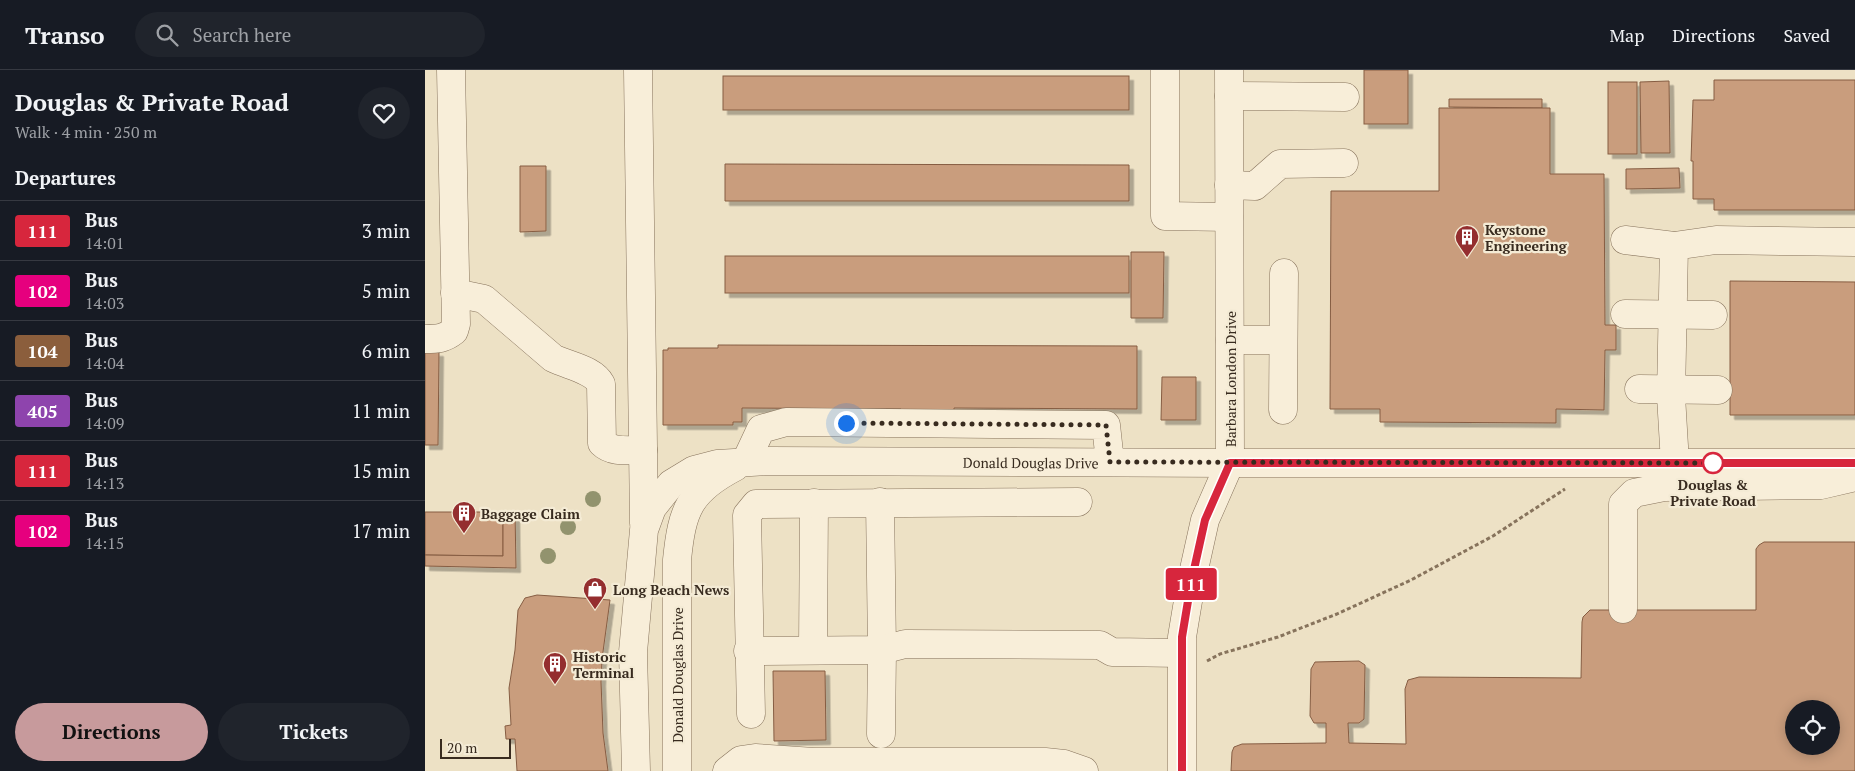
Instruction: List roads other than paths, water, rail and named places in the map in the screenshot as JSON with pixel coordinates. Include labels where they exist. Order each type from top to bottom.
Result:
[{"type":"street","points":[[425,339],[447,337],[454,332],[456,324],[451,70]]},
{"type":"street","points":[[639,70],[644,530]]},
{"type":"street","points":[[1165,70],[1165,216],[1229,217]]},
{"type":"street","points":[[1229,83],[1345,97]]},
{"type":"street","name":"Barbara London Drive","points":[[1181,771],[1191,583],[1205,520],[1230,463],[1229,83]]},
{"type":"street","points":[[1229,185],[1255,186],[1280,164],[1344,163]]},
{"type":"street","points":[[1625,240],[1674,246],[1716,240],[1855,242]]},
{"type":"street","points":[[1674,246],[1672,389],[1675,463]]},
{"type":"street","points":[[1283,410],[1284,273]]},
{"type":"street","points":[[455,292],[484,299],[553,358],[565,364],[592,372],[601,384],[602,442],[607,448],[643,450]]},
{"type":"street","points":[[1625,314],[1713,315]]},
{"type":"street","points":[[1230,340],[1283,340]]},
{"type":"street","points":[[1639,389],[1718,390]]},
{"type":"street","points":[[746,461],[761,430],[787,422],[1106,425],[1110,462]]},
{"type":"street","name":"Donald Douglas Drive","points":[[635,771],[633,652],[644,530],[652,508],[671,484],[694,470],[717,464],[746,461],[1230,463],[1855,462]]},
{"type":"street","name":"Donald Douglas Drive","points":[[677,771],[677,560],[680,529],[687,508],[697,493],[717,476],[746,461]]},
{"type":"street","points":[[1623,609],[1623,504],[1634,493],[1664,487],[1821,485],[1855,477]]},
{"type":"street","points":[[879,502],[881,734]]},
{"type":"street","points":[[751,714],[748,651],[747,515],[756,504],[1078,502]]},
{"type":"street","points":[[813,650],[814,503]]},
{"type":"street","points":[[748,651],[881,650],[905,644],[1100,645],[1111,636],[1188,652]]},
{"type":"street","points":[[727,771],[741,760],[755,758],[814,762],[1045,762],[1064,764],[1084,771]]},
{"type":"place","name":"Keystone Engineering","points":[[1467,258]]},
{"type":"place","name":"Douglas & Private Road","points":[[1713,463]]},
{"type":"place","name":"Baggage Claim","points":[[464,534]]},
{"type":"place","name":"Long Beach News","points":[[595,610]]},
{"type":"place","name":"Historic Terminal","points":[[555,685]]}]
